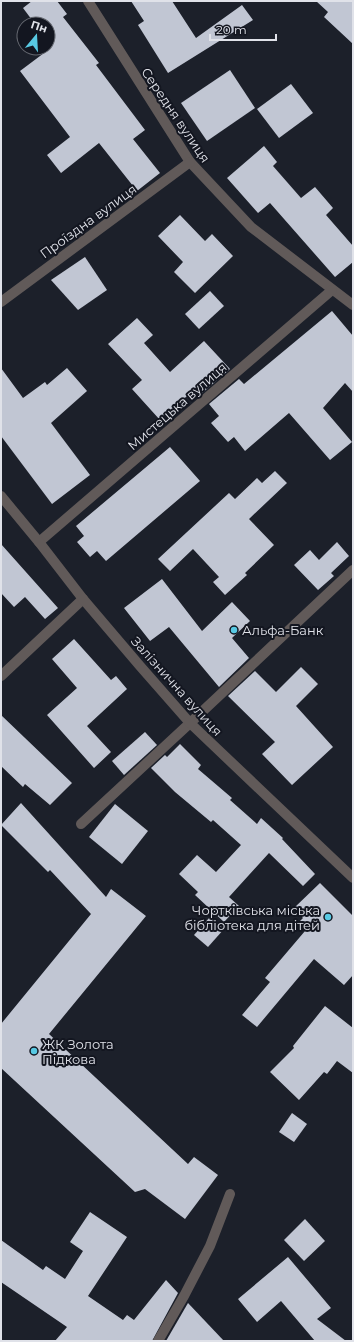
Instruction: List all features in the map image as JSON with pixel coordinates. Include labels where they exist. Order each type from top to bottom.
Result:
[{"type":"street","name":"Середня вулиця","points":[[88,1],[190,162],[251,227],[332,290],[353,304]]},
{"type":"street","name":"Проїздна вулиця","points":[[1,302],[190,162]]},
{"type":"street","name":"Мистецька вулиця","points":[[39,542],[332,290]]},
{"type":"street","name":"Залізнична вулиця","points":[[1,496],[83,599],[190,723],[353,878]]},
{"type":"street","points":[[81,824],[353,570]]},
{"type":"street","points":[[1,676],[83,599]]},
{"type":"street","points":[[158,1341],[184,1296],[210,1246],[230,1194]]},
{"type":"building","points":[[32,1],[57,1],[67,14],[63,17],[99,63],[96,65],[145,130],[133,139],[160,173],[137,191],[99,143],[61,173],[47,155],[70,137],[20,71],[40,56],[56,56],[56,16],[29,16],[23,8]]},
{"type":"building","points":[[131,1],[172,1],[196,38],[242,5],[253,20],[168,73],[138,25],[144,21]]},
{"type":"building","points":[[316,1],[353,1],[353,44],[324,17],[328,12]]},
{"type":"building","points":[[230,70],[255,108],[207,141],[181,103]]},
{"type":"building","points":[[291,84],[313,113],[279,138],[257,109]]},
{"type":"building","points":[[264,146],[277,162],[273,166],[301,198],[315,187],[333,208],[326,215],[353,246],[353,262],[335,277],[270,203],[258,213],[227,178]]},
{"type":"building","points":[[180,215],[205,241],[212,234],[233,256],[195,293],[174,272],[183,262],[158,236]]},
{"type":"building","points":[[85,257],[107,290],[78,310],[51,280]]},
{"type":"building","points":[[210,291],[224,306],[199,329],[185,314]]},
{"type":"building","points":[[332,311],[353,336],[353,392],[345,383],[323,408],[352,442],[330,460],[289,413],[245,451],[234,437],[228,442],[211,423],[219,416],[209,404],[239,379],[244,384]]},
{"type":"building","points":[[137,318],[153,335],[144,343],[170,372],[204,341],[230,369],[201,394],[196,388],[160,420],[132,389],[142,380],[108,344]]},
{"type":"building","points":[[1,368],[23,398],[45,382],[47,385],[67,368],[87,391],[51,423],[90,475],[52,504],[1,436]]},
{"type":"building","points":[[170,447],[200,481],[106,561],[97,551],[90,557],[77,542],[84,536],[76,526]]},
{"type":"building","points":[[275,471],[287,483],[249,519],[274,545],[245,573],[247,575],[225,595],[213,582],[219,577],[193,549],[170,571],[158,559],[229,493],[235,499],[257,478],[262,483]]},
{"type":"building","points":[[337,542],[349,556],[331,573],[334,576],[318,590],[294,565],[310,550],[319,560]]},
{"type":"building","points":[[1,544],[58,608],[45,619],[25,597],[14,607],[1,593]]},
{"type":"building","points":[[162,579],[202,631],[232,602],[250,621],[232,638],[249,658],[219,687],[169,627],[150,641],[124,608]]},
{"type":"building","points":[[74,639],[111,680],[116,676],[127,689],[87,726],[111,752],[94,768],[47,715],[77,688],[52,659]]},
{"type":"building","points":[[301,667],[318,684],[296,706],[333,747],[292,785],[262,754],[275,742],[228,696],[255,671],[276,692]]},
{"type":"building","points":[[1,715],[72,783],[50,805],[25,784],[23,787],[1,766]]},
{"type":"building","points":[[145,732],[157,745],[124,775],[112,761]]},
{"type":"building","points":[[180,744],[201,765],[198,769],[232,798],[230,800],[257,824],[261,818],[283,838],[282,839],[315,874],[303,886],[269,853],[229,897],[239,906],[224,922],[195,895],[198,892],[179,874],[197,855],[216,872],[241,845],[213,820],[211,822],[175,792],[151,768],[165,755],[167,757]]},
{"type":"building","name":"ЖК Золота Підкова","points":[[21,803],[106,897],[111,889],[146,916],[49,1034],[188,1164],[194,1157],[218,1175],[185,1219],[145,1189],[135,1192],[1,1068],[1,1024],[91,914],[50,870],[48,872],[1,825]]},
{"type":"building","points":[[115,804],[148,831],[122,864],[89,837]]},
{"type":"building","points":[[320,883],[353,916],[353,975],[344,985],[314,959],[257,1027],[242,1015],[270,982],[265,978],[305,931],[298,923],[303,918],[294,908]]},
{"type":"building","points":[[210,917],[224,929],[208,947],[194,935]]},
{"type":"building","points":[[325,1006],[353,1028],[353,1073],[337,1061],[327,1074],[324,1072],[299,1100],[270,1072],[294,1048],[293,1046]]},
{"type":"building","points":[[292,1113],[307,1124],[294,1142],[279,1132]]},
{"type":"building","points":[[90,1212],[127,1237],[88,1296],[123,1320],[127,1315],[134,1320],[166,1280],[178,1293],[152,1341],[55,1341],[67,1327],[1,1282],[1,1240],[43,1270],[46,1266],[65,1279],[83,1251],[70,1242]]},
{"type":"building","points":[[305,1219],[325,1241],[304,1261],[284,1240]]},
{"type":"building","points":[[288,1257],[331,1308],[317,1319],[346,1341],[315,1341],[281,1301],[257,1322],[238,1299]]},
{"type":"building","points":[[188,1303],[224,1341],[166,1341]]},
{"type":"place","name":"Альфа-Банк","points":[[234,630]]},
{"type":"place","name":"Чортківська міська бібліотека для дітей","points":[[328,917]]},
{"type":"place","name":"ЖК Золота Підкова","points":[[34,1051]]}]
